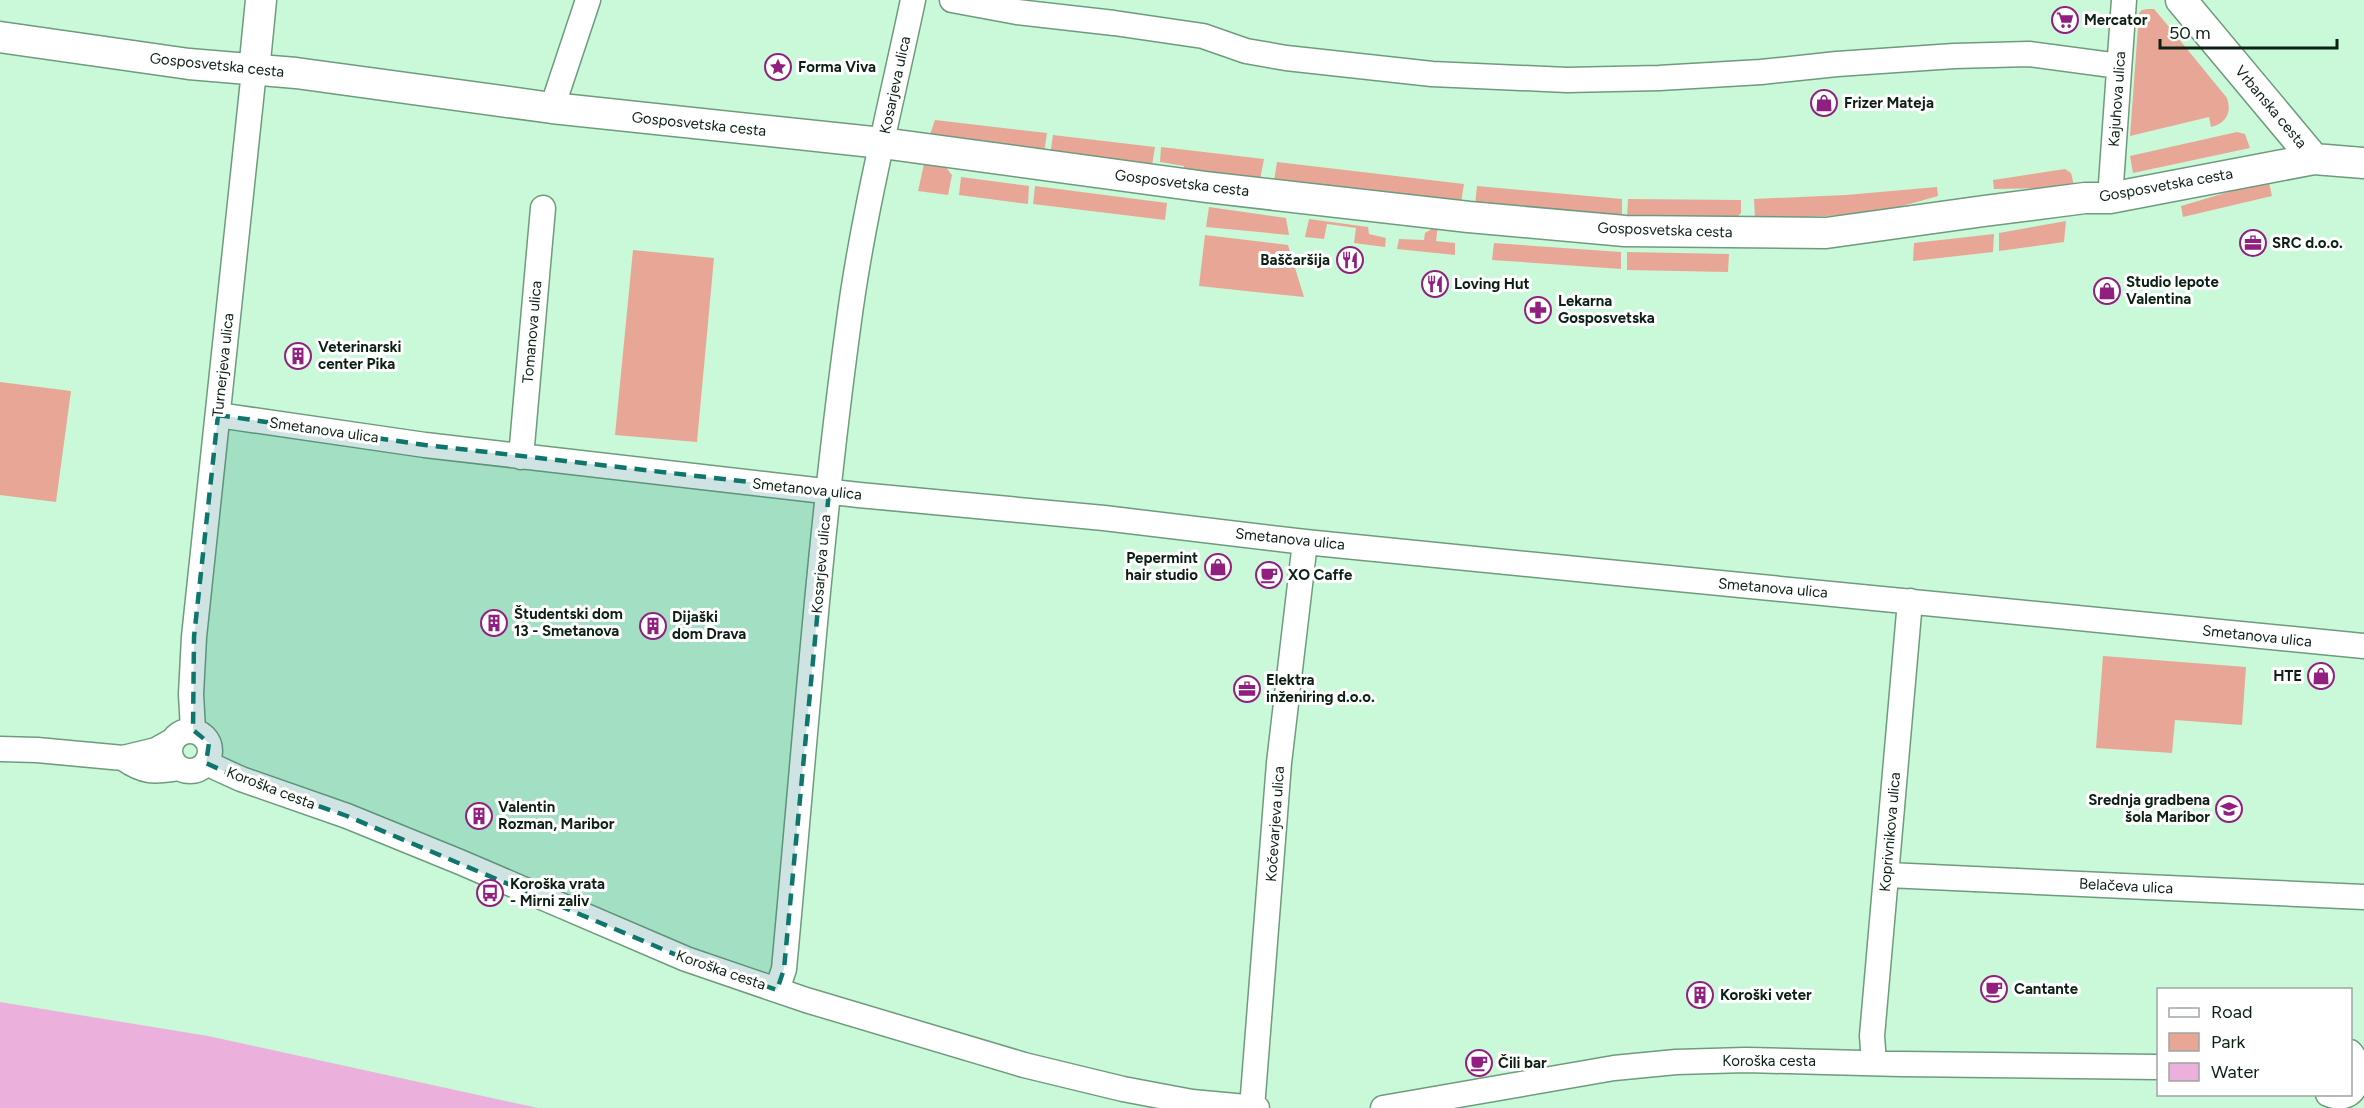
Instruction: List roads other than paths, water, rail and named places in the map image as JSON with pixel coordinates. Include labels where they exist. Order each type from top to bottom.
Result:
[{"type":"street","name":"Turnerjeva ulica","points":[[193,730],[191,694],[194,637],[261,0]]},
{"type":"street","points":[[552,108],[588,0]]},
{"type":"street","name":"Kosarjeva ulica","points":[[777,990],[784,969],[829,491],[848,327],[860,253],[913,0]]},
{"type":"street","points":[[952,0],[1017,12],[1203,36],[1246,51],[1286,58],[1432,74],[1567,80],[1659,78],[1942,57],[2029,54],[2119,66]]},
{"type":"street","name":"Kajuhova ulica","points":[[2110,198],[2124,0]]},
{"type":"street","name":"Vrbanska cesta","points":[[2181,0],[2314,159]]},
{"type":"street","name":"Gosposvetska cesta","points":[[0,37],[189,64],[296,73],[552,108],[882,143],[1206,187],[1469,217],[1625,231],[1826,233],[2085,198],[2110,198],[2314,159],[2364,163]]},
{"type":"street","name":"Tomanova ulica","points":[[521,457],[543,208]]},
{"type":"street","name":"Smetanova ulica","points":[[218,415],[521,457],[829,491],[1104,518],[1305,542],[2364,646]]},
{"type":"street","name":"Kočevarjeva ulica","points":[[1252,1108],[1279,763],[1305,542]]},
{"type":"street","name":"Koprivnikova ulica","points":[[1874,1063],[1872,1036],[1910,601]]},
{"type":"street","points":[[0,749],[123,758],[156,750],[172,741],[181,732],[193,730],[204,736],[211,751],[206,763],[196,770],[187,771],[179,768],[146,771],[123,758]]},
{"type":"street","points":[[172,741],[171,758],[179,768]]},
{"type":"street","name":"Koroška cesta","points":[[206,763],[241,779],[347,816],[686,959],[777,990],[1024,1065],[1150,1095],[1257,1108]]},
{"type":"street","name":"Belačeva ulica","points":[[1887,875],[2364,897]]},
{"type":"street","points":[[2352,1089],[2363,1075],[2358,1057]]},
{"type":"street","name":"Koroška cesta","points":[[1383,1108],[1614,1068],[1665,1063],[1746,1060],[2157,1067]]},
{"type":"water","points":[[0,1002],[208,1036],[538,1108],[0,1108]]},
{"type":"place","name":"Mercator","points":[[2065,20]]},
{"type":"place","name":"Forma Viva","points":[[778,67]]},
{"type":"place","name":"Frizer Mateja","points":[[1824,103]]},
{"type":"place","name":"SRC d.o.o.","points":[[2253,243]]},
{"type":"place","name":"Baščaršija","points":[[1350,260]]},
{"type":"place","name":"Loving Hut","points":[[1435,284]]},
{"type":"place","name":"Studio lepote Valentina","points":[[2107,291]]},
{"type":"place","name":"Lekarna Gosposvetska","points":[[1538,310]]},
{"type":"place","name":"Veterinarski center Pika","points":[[298,356]]},
{"type":"place","name":"Pepermint hair studio","points":[[1218,567]]},
{"type":"place","name":"XO Caffe","points":[[1269,575]]},
{"type":"place","name":"Študentski dom 13 - Smetanova","points":[[494,623]]},
{"type":"place","name":"Dijaški dom Drava","points":[[653,626]]},
{"type":"place","name":"HTE","points":[[2321,676]]},
{"type":"place","name":"Elektra inženiring d.o.o.","points":[[1247,689]]},
{"type":"place","name":"Srednja gradbena šola Maribor","points":[[2229,809]]},
{"type":"place","name":"Valentin Rozman, Maribor","points":[[479,816]]},
{"type":"place","name":"Koroška vrata - Mirni zaliv","points":[[490,893]]},
{"type":"place","name":"Cantante","points":[[1994,989]]},
{"type":"place","name":"Koroški veter","points":[[1700,995]]},
{"type":"place","name":"Čili bar","points":[[1479,1063]]}]
